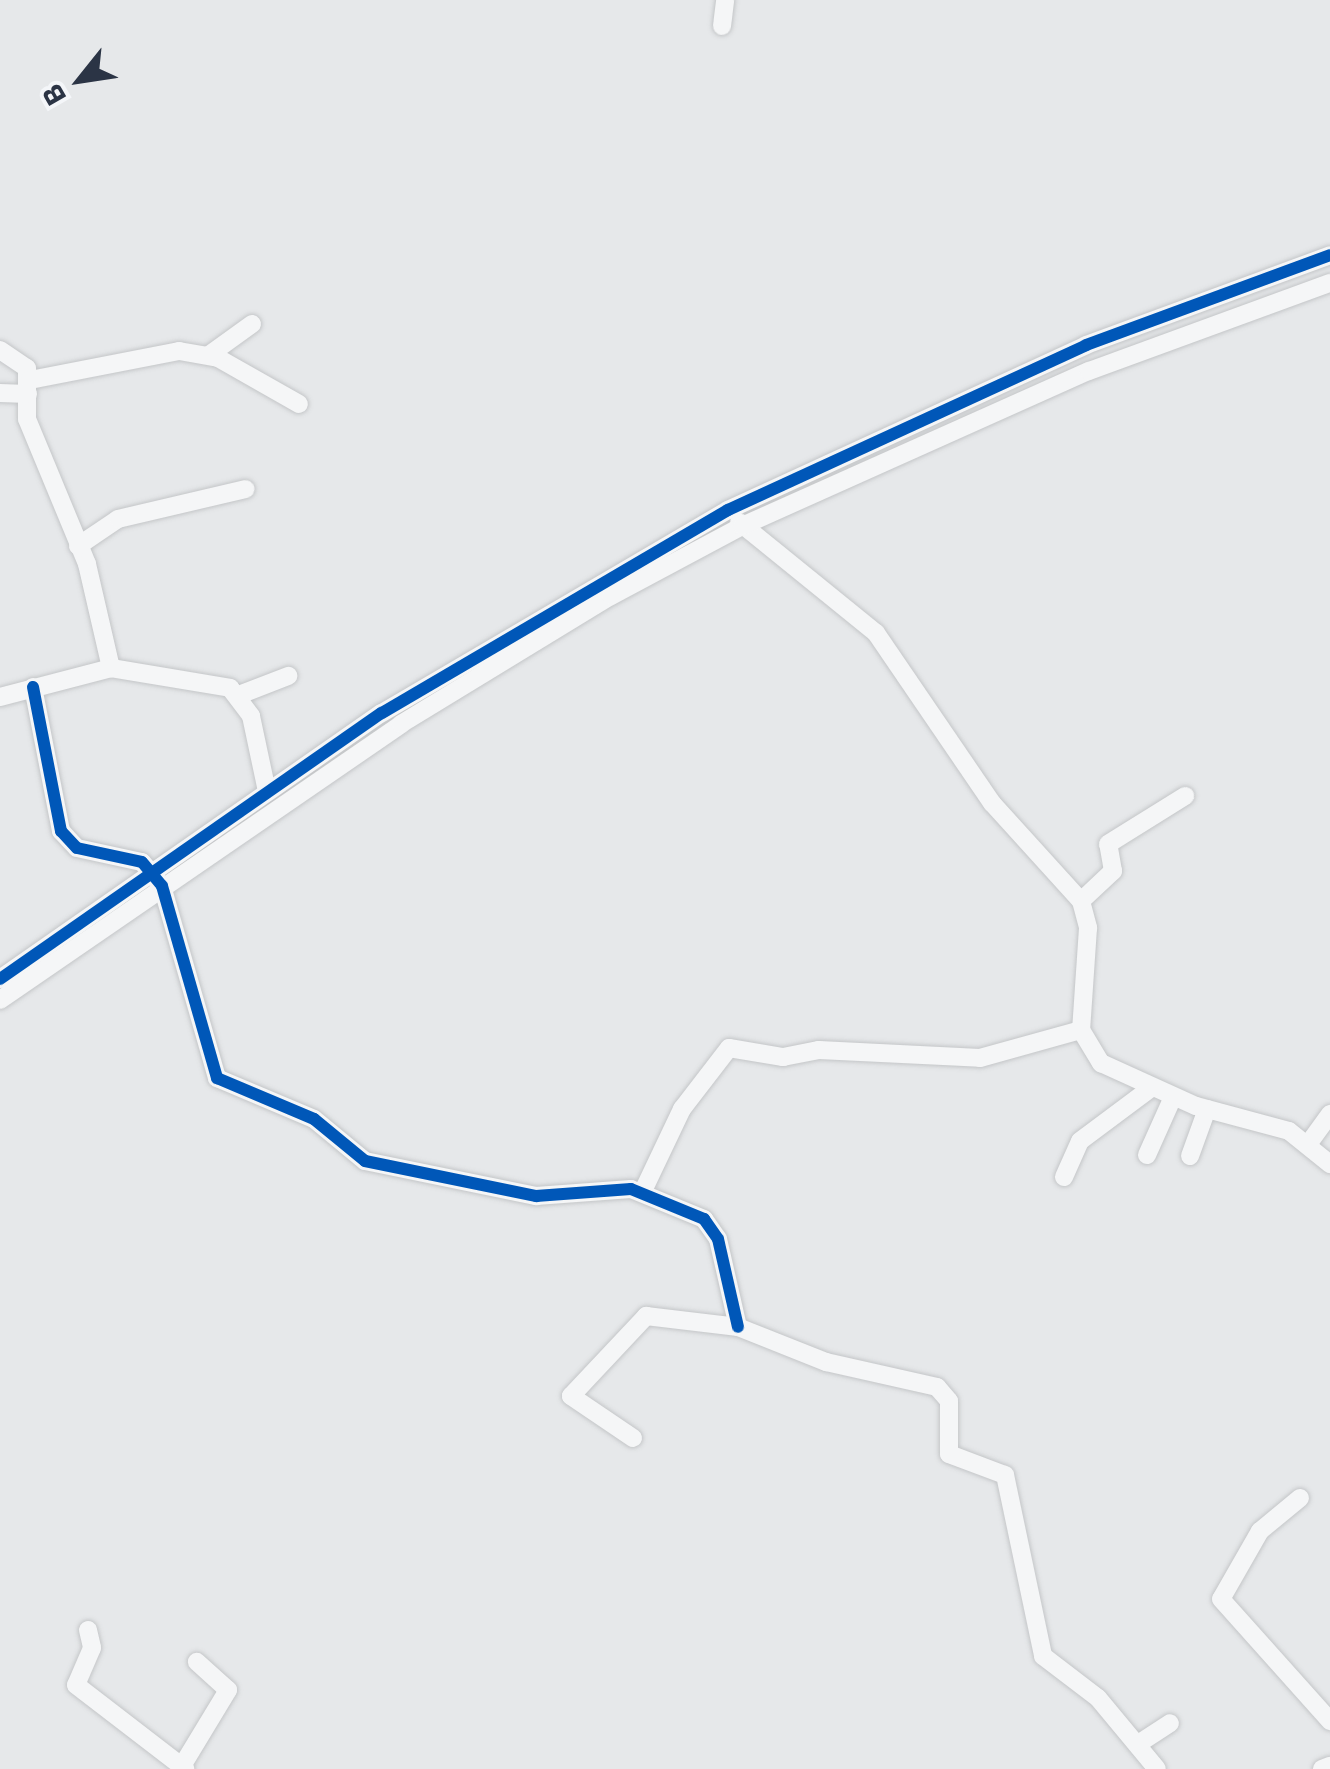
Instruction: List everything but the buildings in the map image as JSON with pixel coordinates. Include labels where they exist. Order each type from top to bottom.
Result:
[{"type":"street","points":[[722,26],[725,0]]},
{"type":"street","points":[[0,1000],[267,791],[728,510],[1086,344],[1330,255]]},
{"type":"street","points":[[0,979],[401,724],[742,526],[1090,371],[1330,283]]},
{"type":"street","points":[[209,354],[252,324]]},
{"type":"street","points":[[0,350],[20,358],[29,387],[30,430],[78,546],[111,668]]},
{"type":"street","points":[[0,393],[168,352],[209,354],[299,404]]},
{"type":"street","points":[[78,546],[118,519],[246,490]]},
{"type":"street","points":[[728,510],[742,526],[876,633],[992,803],[1081,901],[1088,928],[1081,1030],[1102,1063],[1207,1110],[1309,1143],[1330,1164]]},
{"type":"street","points":[[0,697],[111,668],[239,695],[288,676]]},
{"type":"street","points":[[33,687],[60,831],[77,848],[156,878]]},
{"type":"street","points":[[239,695],[267,791]]},
{"type":"street","points":[[1081,901],[1113,870],[1108,844],[1185,796]]},
{"type":"street","points":[[156,878],[217,1078],[314,1119],[358,1158],[434,1181],[536,1196],[644,1191],[713,1229],[738,1327]]},
{"type":"street","points":[[644,1191],[682,1109],[729,1048],[783,1057],[819,1050],[980,1058],[1081,1030]]},
{"type":"street","points":[[1064,1177],[1080,1142],[1151,1088]]},
{"type":"street","points":[[1147,1156],[1173,1096]]},
{"type":"street","points":[[1190,1156],[1207,1110]]},
{"type":"street","points":[[1309,1143],[1330,1114]]},
{"type":"street","points":[[633,1438],[571,1396],[621,1334],[660,1315],[738,1327],[826,1362],[941,1391],[949,1454],[1004,1475],[1043,1656],[1138,1744],[1157,1769]]},
{"type":"street","points":[[1300,1498],[1260,1531],[1221,1599],[1330,1719]]},
{"type":"street","points":[[88,1630],[92,1648],[76,1685],[183,1768],[228,1690],[197,1662]]},
{"type":"street","points":[[1138,1744],[1170,1723]]},
{"type":"street","points":[[1322,1769],[1330,1766]]},
{"type":"cycle path","points":[[0,979],[382,713],[728,510],[1086,345],[1330,255]]},
{"type":"cycle path","points":[[33,687],[61,831],[77,848],[142,862],[162,886],[217,1078],[314,1119],[365,1161],[536,1196],[631,1189],[704,1219],[718,1239],[738,1327]]}]
